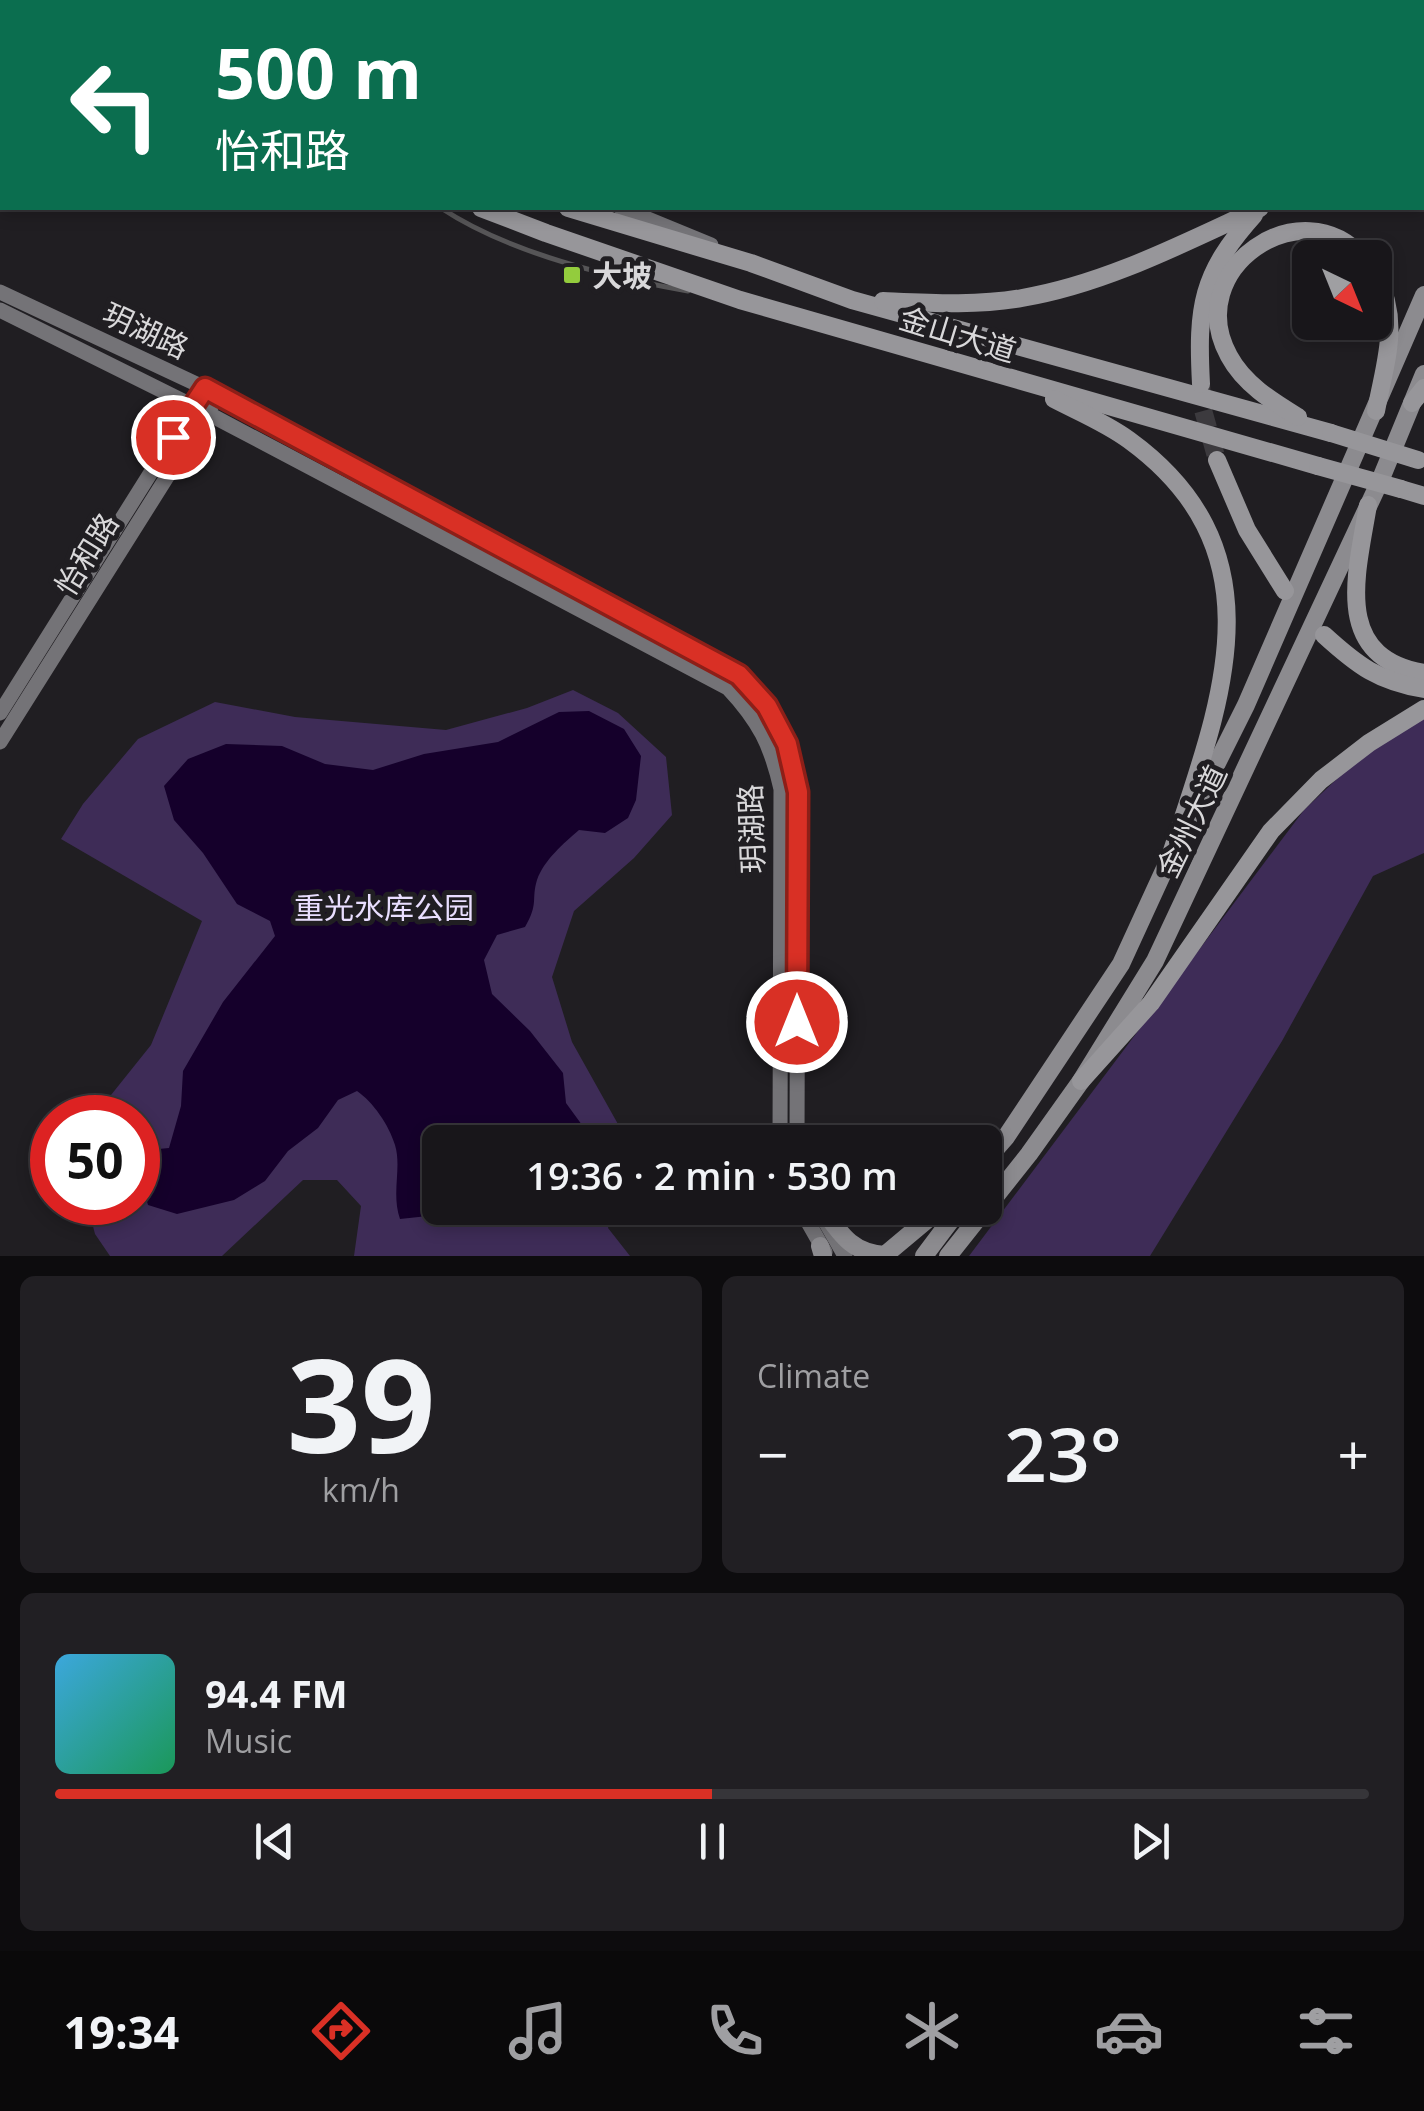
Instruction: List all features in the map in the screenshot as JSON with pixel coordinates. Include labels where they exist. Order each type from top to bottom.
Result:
[{"type":"highway","name":"金山大道","points":[[486,210],[740,300],[1415,495]]},
{"type":"highway","name":"金山大道","points":[[575,210],[751,263],[852,300],[1323,430],[1421,461]]},
{"type":"highway","points":[[852,300],[971,303],[1022,298],[1101,276],[1256,210]]},
{"type":"highway","points":[[1201,384],[1200,308],[1215,265],[1259,210]]},
{"type":"highway","points":[[1323,430],[1265,396],[1241,374],[1227,354],[1218,312],[1233,268],[1250,249],[1271,237],[1294,232],[1338,240]]},
{"type":"highway","points":[[1376,411],[1387,340]]},
{"type":"highway","points":[[1018,380],[1127,438],[1158,464],[1192,502],[1208,531],[1224,581],[1228,610],[1226,663],[1213,725],[1172,854]]},
{"type":"highway","points":[[1216,460],[1248,530],[1285,591]]},
{"type":"highway","points":[[1368,505],[1354,596],[1360,628],[1371,647],[1385,660],[1424,674]]},
{"type":"highway","points":[[1324,636],[1350,659],[1392,684],[1424,689]]},
{"type":"highway","points":[[1081,1082],[1150,1003],[1271,831],[1321,780],[1424,710]]},
{"type":"main road","points":[[627,210],[751,263]]},
{"type":"main road","name":"玥湖路","points":[[0,292],[212,391],[739,675],[767,706],[787,744],[798,792],[797,1125]]},
{"type":"main road","name":"金州大道","points":[[1002,1142],[1121,964],[1246,705],[1424,294]]},
{"type":"main road","name":"玥湖路","points":[[0,310],[200,409],[728,688],[753,715],[772,750],[781,790],[780,1125]]},
{"type":"main road","name":"金州大道","points":[[952,1253],[1081,1082],[1155,960],[1368,505],[1418,396],[1424,374]]},
{"type":"main road","name":"怡和路","points":[[0,713],[212,391]]},
{"type":"main road","name":"怡和路","points":[[0,742],[200,409]]},
{"type":"main road","points":[[1002,1143],[1006,1137]]},
{"type":"main road","points":[[809,1225],[823,1252]]},
{"type":"main road","points":[[829,1225],[845,1256]]},
{"type":"main road","points":[[833,1225],[856,1250],[884,1255],[922,1225]]},
{"type":"main road","points":[[905,1256],[930,1225]]},
{"type":"main road","points":[[924,1256],[947,1225]]},
{"type":"lane","points":[[444,210],[536,252],[616,278],[740,300]]},
{"type":"green space","name":"重光水库公园","points":[[573,690],[618,713],[666,757],[672,815],[634,858],[574,911],[552,977],[572,1042],[618,1125],[422,1125],[422,1225],[609,1225],[630,1256],[354,1256],[361,1206],[337,1180],[303,1180],[222,1256],[110,1256],[93,1225],[160,1225],[160,1095],[111,1095],[151,1045],[202,921],[61,839],[83,804],[138,739],[215,702],[295,717],[446,730],[527,708]]},
{"type":"green space","points":[[1424,718],[1424,853],[1373,876],[1282,1041],[1150,1256],[969,1256],[992,1225],[1002,1225],[1002,1212],[1304,810],[1359,758]]},
{"type":"shaded area","points":[[589,711],[624,729],[641,756],[636,800],[628,818],[605,833],[579,830],[555,852],[537,880],[525,927],[497,935],[484,960],[492,994],[530,1031],[563,1073],[566,1103],[582,1125],[422,1125],[422,1217],[400,1219],[395,1145],[380,1115],[357,1091],[338,1100],[318,1128],[288,1151],[265,1181],[234,1200],[177,1214],[160,1209],[160,1149],[169,1148],[181,1106],[183,1071],[223,1002],[275,936],[270,921],[237,904],[203,853],[174,820],[164,786],[188,759],[226,744],[282,746],[325,764],[373,770],[424,754],[498,742],[559,712]]},
{"type":"tunnel","points":[[1201,384],[1203,410],[1217,460]]},
{"type":"place","name":"大坡","points":[[572,275]]},
{"type":"route","points":[[173,437],[205,388],[739,675],[767,706],[787,744],[798,792],[797,1022]]}]
